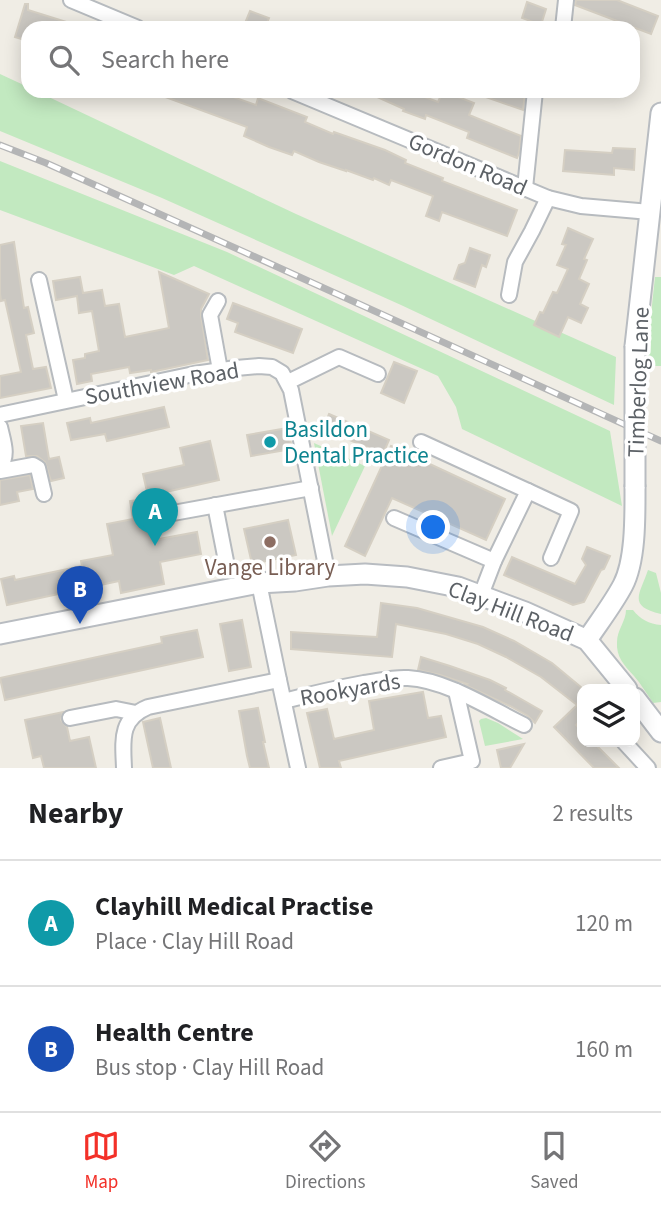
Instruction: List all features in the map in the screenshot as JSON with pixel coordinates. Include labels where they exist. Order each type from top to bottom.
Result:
[{"type":"main road","name":"Timberlog Lane","points":[[587,640],[624,583],[630,562],[634,531],[635,346],[661,113]]},
{"type":"main road","name":"Clay Hill Road","points":[[0,634],[259,583],[365,574],[407,577],[458,587],[481,595],[587,640],[623,684]]},
{"type":"main road","points":[[640,704],[659,725]]},
{"type":"street","points":[[71,0],[87,3],[124,21]]},
{"type":"street","points":[[564,21],[566,0]]},
{"type":"street","name":"Gordon Road","points":[[309,98],[548,198],[581,206],[650,212]]},
{"type":"street","points":[[525,188],[534,98]]},
{"type":"street","points":[[509,295],[515,262],[548,198]]},
{"type":"street","points":[[38,279],[66,400]]},
{"type":"street","points":[[218,301],[210,315],[220,370]]},
{"type":"street","points":[[328,576],[294,399],[288,382],[339,357],[378,374]]},
{"type":"street","name":"Southview Road","points":[[0,415],[220,370],[272,367],[282,373],[288,382]]},
{"type":"street","points":[[0,427],[5,460],[0,469]]},
{"type":"street","points":[[421,442],[571,511],[551,558]]},
{"type":"street","points":[[0,469],[33,465],[38,468],[44,494]]},
{"type":"street","points":[[150,517],[311,488]]},
{"type":"street","points":[[481,595],[494,561],[528,491]]},
{"type":"street","points":[[215,505],[226,561]]},
{"type":"street","points":[[394,518],[494,561]]},
{"type":"street","points":[[259,583],[298,768]]},
{"type":"street","name":"Rookyards","points":[[284,701],[326,690],[409,678],[456,691],[524,725]]},
{"type":"street","points":[[124,768],[126,726],[136,713],[148,707],[279,680]]},
{"type":"street","points":[[441,768],[472,761],[456,691]]},
{"type":"street","points":[[70,718],[116,709],[136,713]]},
{"type":"street","points":[[629,747],[648,768]]},
{"type":"green space","points":[[0,74],[21,84],[21,98],[51,98],[296,214],[616,357],[614,405],[401,305],[162,198],[0,131]]},
{"type":"green space","points":[[0,161],[227,252],[610,431],[622,506],[462,429],[456,407],[438,376],[194,266],[174,275],[0,210]]},
{"type":"green space","points":[[655,277],[661,277],[661,366],[651,366],[647,352]]},
{"type":"green space","points":[[314,443],[365,466],[332,536]]},
{"type":"green space","points":[[648,570],[656,573],[661,593],[661,614],[650,611],[640,603],[640,592]]},
{"type":"green space","points":[[626,610],[633,610],[645,621],[661,625],[661,702],[653,703],[619,656],[617,638]]},
{"type":"green space","points":[[486,718],[523,739],[485,746],[479,721]]},
{"type":"building","points":[[576,0],[617,0],[658,16],[651,34],[640,30],[640,21],[617,21],[575,5]]},
{"type":"building","points":[[527,2],[546,9],[542,21],[522,18]]},
{"type":"building","points":[[25,4],[28,4],[28,10],[63,21],[21,21],[21,39],[15,37]]},
{"type":"building","points":[[250,11],[269,18],[268,21],[246,21]]},
{"type":"building","points":[[168,98],[236,98],[256,105],[258,98],[307,117],[305,122],[385,150],[406,160],[405,163],[443,178],[442,181],[517,210],[507,236],[442,212],[439,221],[426,216],[433,196],[391,180],[389,185],[374,178],[373,180],[294,151],[292,155],[269,147],[244,136],[247,127]]},
{"type":"building","points":[[380,98],[427,98],[438,102],[440,98],[461,98],[474,103],[469,115],[521,136],[517,158],[467,138],[469,132],[426,115],[425,119],[403,111],[404,109]]},
{"type":"building","points":[[488,98],[524,98],[523,110]]},
{"type":"building","points":[[613,148],[635,149],[634,170],[614,168],[614,175],[563,171],[565,150],[612,153]]},
{"type":"building","points":[[568,228],[593,239],[579,279],[589,284],[580,304],[588,308],[581,323],[568,317],[559,337],[534,325],[553,292],[557,293],[568,269],[557,265],[566,245],[562,244]]},
{"type":"building","points":[[14,242],[24,308],[28,307],[34,333],[26,335],[33,369],[46,367],[51,388],[0,398],[0,376],[21,372],[5,300],[1,301],[0,294],[0,245]]},
{"type":"building","points":[[470,248],[490,255],[486,267],[482,265],[475,287],[454,279],[459,265],[465,263]]},
{"type":"building","points":[[159,272],[209,294],[201,309],[208,360],[151,372],[130,373],[129,367],[91,374],[92,381],[77,384],[73,360],[99,351],[92,311],[79,313],[77,296],[56,300],[53,281],[80,277],[83,293],[102,290],[105,306],[119,304],[125,337],[169,328]]},
{"type":"building","points":[[233,303],[302,329],[293,353],[235,332],[238,323],[227,319]]},
{"type":"building","points":[[394,362],[417,371],[404,403],[381,393]]},
{"type":"building","points":[[164,407],[169,427],[107,441],[105,434],[71,440],[67,423],[90,418],[91,423]]},
{"type":"building","points":[[329,414],[389,440],[383,454],[323,429]]},
{"type":"building","points":[[43,423],[49,459],[59,457],[64,478],[51,481],[45,462],[37,456],[26,456],[21,426]]},
{"type":"building","name":"Basildon Dental Practice","points":[[288,428],[292,449],[251,456],[247,435]]},
{"type":"building","points":[[210,441],[219,480],[148,496],[143,474],[184,465],[180,448]]},
{"type":"building","points":[[391,446],[505,499],[486,540],[392,498],[365,556],[345,546]]},
{"type":"building","points":[[30,475],[33,489],[17,492],[19,501],[0,505],[0,480]]},
{"type":"building","points":[[144,499],[146,509],[142,513],[142,519],[144,524],[149,526],[151,536],[159,535],[159,539],[197,532],[201,554],[160,562],[164,584],[121,593],[119,581],[7,605],[1,579],[14,576],[15,580],[82,566],[81,561],[113,555],[107,524],[133,519],[130,501]]},
{"type":"building","name":"Vange Library","points":[[288,520],[296,555],[252,564],[244,529]]},
{"type":"building","points":[[587,547],[610,556],[584,602],[573,605],[504,575],[512,557],[575,584],[586,565],[582,559]]},
{"type":"building","points":[[381,603],[417,608],[483,627],[552,663],[577,684],[577,705],[541,677],[478,644],[446,634],[396,624],[392,657],[291,649],[291,632],[377,637]]},
{"type":"building","points":[[242,620],[251,667],[229,671],[220,624]]},
{"type":"building","points":[[197,630],[203,657],[5,700],[0,678],[162,643],[161,637]]},
{"type":"building","points":[[421,657],[490,680],[542,711],[535,723],[528,716],[465,685],[467,684],[418,670]]},
{"type":"building","points":[[423,692],[428,718],[441,716],[446,737],[339,761],[341,768],[320,768],[307,713],[327,709],[334,739],[374,730],[369,701]]},
{"type":"building","points":[[577,705],[577,747],[598,747],[619,768],[594,768],[554,727]]},
{"type":"building","points":[[258,708],[269,768],[250,768],[247,756],[239,711]]},
{"type":"building","points":[[63,712],[61,720],[67,727],[70,741],[89,737],[96,768],[44,768],[41,756],[33,758],[25,720]]},
{"type":"building","points":[[160,718],[171,768],[153,768],[143,722]]},
{"type":"building","points":[[524,744],[510,768],[501,768],[497,750]]},
{"type":"railway","points":[[0,145],[46,163],[661,441]]},
{"type":"place","name":"Basildon Dental Practice","points":[[270,442]]},
{"type":"place","name":"Vange Library","points":[[270,542]]},
{"type":"place","name":"Clayhill Medical Practise","points":[[155,546]]},
{"type":"place","name":"Health Centre","points":[[80,624]]}]
